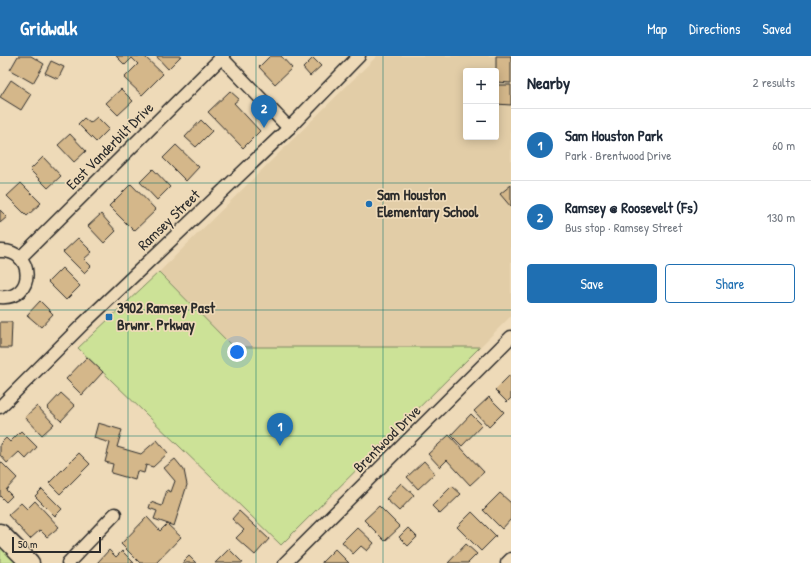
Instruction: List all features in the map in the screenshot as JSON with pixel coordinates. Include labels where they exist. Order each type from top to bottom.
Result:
[{"type":"street","name":"Ramsey Street","points":[[0,407],[83,324],[289,128],[359,56]]},
{"type":"street","points":[[221,57],[289,128]]},
{"type":"street","name":"East Vanderbilt Drive","points":[[20,258],[221,57]]},
{"type":"street","points":[[0,252],[15,254],[20,258],[24,263],[27,276],[25,283],[17,293],[12,296],[0,298]]},
{"type":"street","name":"Brentwood Drive","points":[[285,563],[511,337]]},
{"type":"street","points":[[68,563],[115,514]]},
{"type":"street","points":[[0,533],[30,563]]},
{"type":"street","points":[[508,563],[511,560]]},
{"type":"shaded area","name":"Sam Houston Elementary School","points":[[377,56],[511,56],[511,316],[480,347],[233,347],[159,272]]},
{"type":"green space","points":[[159,272],[233,347],[480,347],[281,545],[78,348]]},
{"type":"green space","points":[[0,544],[19,563],[0,563]]},
{"type":"building","points":[[18,56],[31,56],[44,64],[33,83],[10,70]]},
{"type":"building","points":[[116,56],[144,56],[163,74],[142,95],[124,78],[138,64],[132,58],[125,65]]},
{"type":"building","points":[[156,56],[181,56],[168,69]]},
{"type":"building","points":[[270,56],[281,56],[292,68],[275,84],[259,67]]},
{"type":"building","points":[[496,56],[511,56],[511,83],[499,82],[499,68],[496,68]]},
{"type":"building","points":[[313,58],[321,66],[310,76],[303,68]]},
{"type":"building","points":[[51,61],[64,67],[58,79],[45,73]]},
{"type":"building","points":[[11,80],[31,94],[21,110],[0,97]]},
{"type":"building","points":[[499,85],[511,85],[511,105],[499,104]]},
{"type":"building","points":[[121,89],[133,101],[118,115],[106,103]]},
{"type":"building","points":[[230,91],[239,99],[234,103],[260,131],[243,148],[208,112]]},
{"type":"building","points":[[97,117],[109,129],[96,142],[78,124],[84,118],[90,123]]},
{"type":"building","points":[[201,120],[212,131],[196,147],[185,137]]},
{"type":"building","points":[[70,134],[86,151],[74,162],[58,145]]},
{"type":"building","points":[[176,145],[199,167],[186,181],[163,158]]},
{"type":"building","points":[[43,157],[61,176],[48,188],[30,170]]},
{"type":"building","points":[[153,169],[170,187],[157,200],[140,182]]},
{"type":"building","points":[[21,183],[41,203],[27,216],[7,196]]},
{"type":"building","points":[[131,184],[156,210],[134,231],[109,206]]},
{"type":"building","points":[[511,185],[511,207],[500,194]]},
{"type":"building","points":[[0,210],[7,217],[0,223]]},
{"type":"building","points":[[101,214],[116,231],[104,243],[88,226]]},
{"type":"building","points":[[78,238],[92,252],[84,259],[91,266],[84,273],[63,252]]},
{"type":"building","points":[[62,268],[80,286],[66,300],[48,282]]},
{"type":"building","points":[[40,301],[53,314],[41,327],[27,315]]},
{"type":"building","points":[[0,322],[12,322],[11,348],[0,348]]},
{"type":"building","points":[[87,357],[103,372],[82,395],[66,379]]},
{"type":"building","points":[[510,375],[511,398],[507,402],[495,390]]},
{"type":"building","points":[[61,393],[75,406],[61,421],[47,408]]},
{"type":"building","points":[[489,397],[504,412],[489,427],[474,411]]},
{"type":"building","points":[[37,406],[54,424],[42,435],[25,417]]},
{"type":"building","points":[[471,414],[482,425],[462,446],[451,435]]},
{"type":"building","points":[[98,423],[122,430],[117,447],[141,454],[157,440],[168,453],[153,467],[146,465],[144,473],[137,471],[135,480],[111,473],[113,464],[105,462],[110,443],[94,438]]},
{"type":"building","points":[[21,431],[37,447],[26,459],[19,452],[7,463],[0,455],[0,444],[6,438],[10,442]]},
{"type":"building","points":[[449,435],[484,472],[470,485],[447,460],[440,467],[428,454]]},
{"type":"building","points":[[79,453],[90,464],[60,494],[49,483]]},
{"type":"building","points":[[175,459],[184,470],[187,485],[174,526],[154,519],[157,511],[149,508],[151,502],[162,506],[167,490],[171,492],[175,481],[164,468]]},
{"type":"building","points":[[0,461],[17,478],[6,490],[12,496],[6,502],[0,496]]},
{"type":"building","points":[[424,461],[435,473],[418,489],[407,477]]},
{"type":"building","points":[[401,483],[414,495],[399,511],[386,499]]},
{"type":"building","points":[[452,486],[461,494],[440,514],[432,506]]},
{"type":"building","points":[[42,489],[62,509],[55,516],[35,496]]},
{"type":"building","points":[[500,493],[511,503],[511,519],[502,529],[483,510]]},
{"type":"building","points":[[35,501],[59,527],[47,537],[40,530],[30,539],[8,515],[21,503],[27,509]]},
{"type":"building","points":[[379,506],[400,527],[385,541],[364,520]]},
{"type":"building","points":[[239,511],[269,539],[255,555],[236,538],[244,530],[232,519]]},
{"type":"building","points":[[472,512],[496,536],[481,551],[457,527]]},
{"type":"building","points":[[147,517],[160,531],[167,524],[181,537],[156,563],[140,563],[121,544]]},
{"type":"building","points":[[357,527],[374,543],[367,551],[361,546],[353,554],[342,542]]},
{"type":"building","points":[[408,528],[417,537],[408,546],[399,537]]},
{"type":"building","points":[[466,544],[477,554],[468,563],[448,563]]},
{"type":"building","points":[[229,549],[243,563],[215,563]]},
{"type":"building","points":[[335,549],[349,563],[322,563]]},
{"type":"building","points":[[109,550],[116,557],[122,551],[134,563],[97,563]]},
{"type":"building","points":[[189,556],[196,563],[182,563]]},
{"type":"place","name":"Ramsey @ Roosevelt (Fs)","points":[[264,128]]},
{"type":"place","name":"Sam Houston Elementary School","points":[[369,204]]},
{"type":"place","name":"3902 Ramsey Past Brwnr. Prkway","points":[[109,317]]},
{"type":"place","name":"Sam Houston Park","points":[[280,446]]}]
